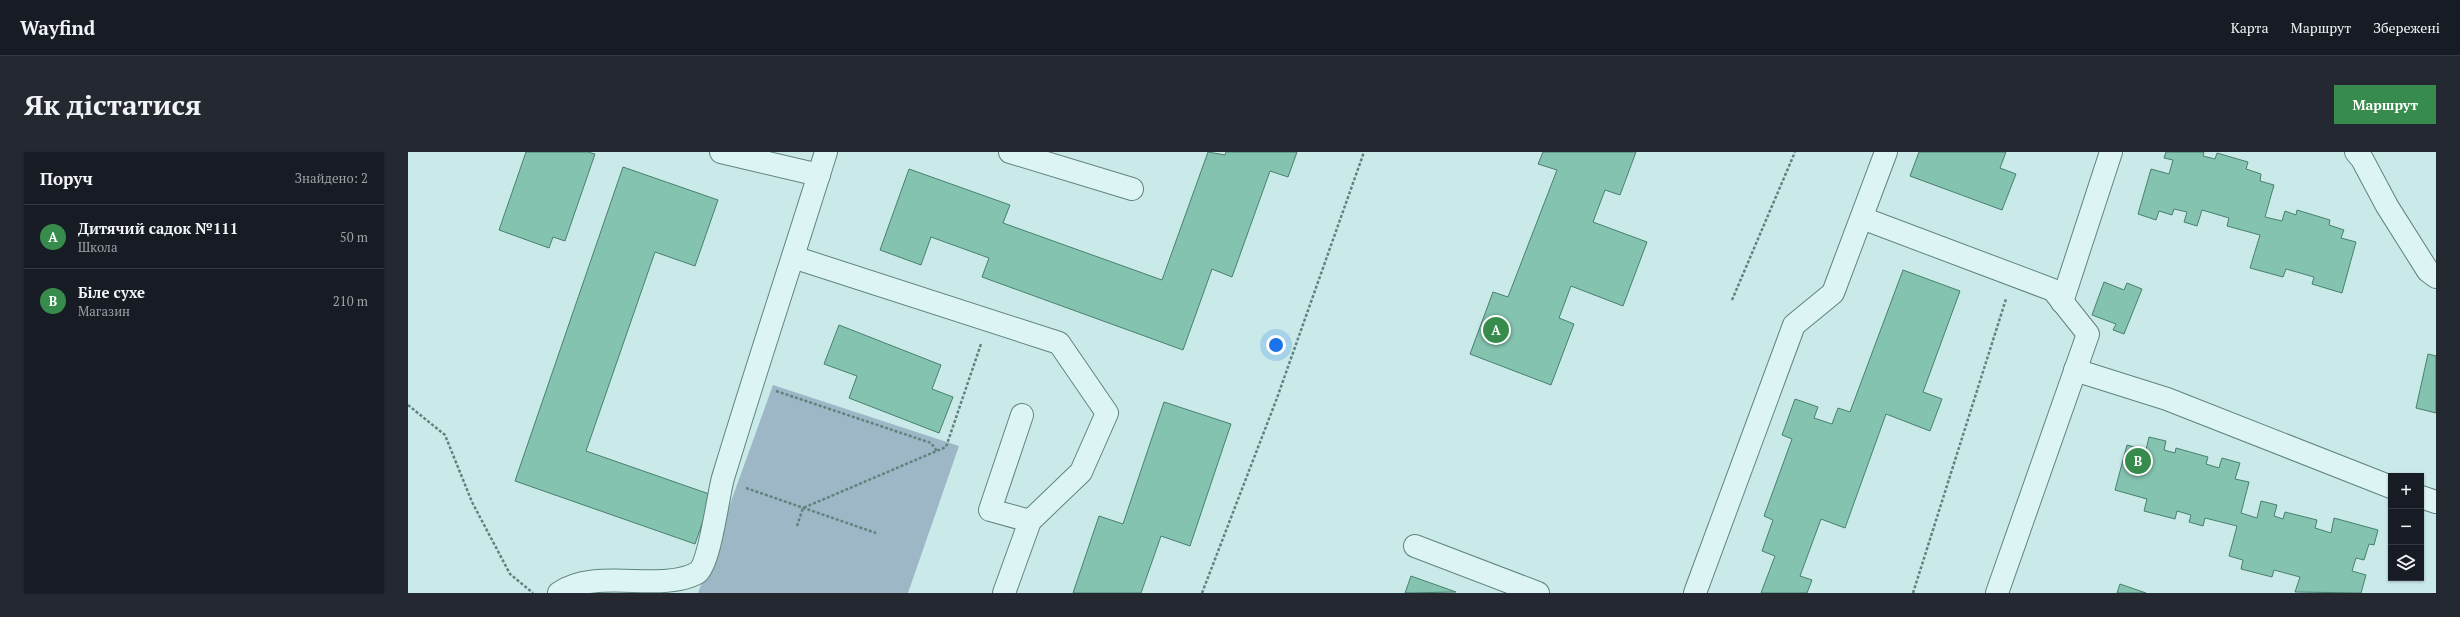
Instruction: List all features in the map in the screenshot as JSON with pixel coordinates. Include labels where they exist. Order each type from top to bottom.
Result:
[{"type":"lane","points":[[721,152],[819,175]]},
{"type":"lane","points":[[559,593],[578,583],[680,580],[698,572],[706,556],[722,480],[826,152]]},
{"type":"lane","points":[[1010,152],[1132,189]]},
{"type":"lane","points":[[1695,593],[1794,325],[1833,292],[1886,152]]},
{"type":"lane","points":[[2062,302],[2110,152]]},
{"type":"lane","points":[[2356,152],[2362,159],[2387,206],[2424,265],[2436,278]]},
{"type":"lane","points":[[1862,218],[2053,290],[2088,334],[1997,593]]},
{"type":"lane","points":[[793,257],[1059,343],[1107,413],[1081,472],[1030,521],[1004,593]]},
{"type":"lane","points":[[2075,370],[2167,398],[2388,486]]},
{"type":"lane","points":[[1022,415],[990,510],[1030,521]]},
{"type":"lane","points":[[2424,498],[2436,502]]},
{"type":"lane","points":[[1415,546],[1538,593]]},
{"type":"path","points":[[1202,593],[1276,398],[1364,152]]},
{"type":"path","points":[[1732,300],[1796,152]]},
{"type":"path","points":[[1912,593],[2014,276]]},
{"type":"path","points":[[797,526],[803,508],[946,447],[989,320]]},
{"type":"path","points":[[753,383],[931,443],[937,451]]},
{"type":"path","points":[[408,405],[445,435],[472,502],[510,574],[533,593]]},
{"type":"path","points":[[722,480],[876,533]]},
{"type":"shaded area","points":[[773,385],[959,446],[908,593],[698,593]]},
{"type":"building","points":[[526,152],[588,152],[595,154],[565,241],[553,237],[549,248],[499,230]]},
{"type":"building","points":[[1208,152],[1225,155],[1226,152],[1297,152],[1288,177],[1270,171],[1232,277],[1212,269],[1183,350],[982,277],[989,258],[931,237],[921,265],[880,250],[909,169],[1010,205],[1003,223],[1162,280]]},
{"type":"building","points":[[1543,152],[1636,152],[1620,195],[1605,190],[1593,222],[1647,242],[1623,306],[1571,286],[1559,318],[1574,324],[1551,385],[1470,354],[1493,292],[1508,297],[1557,170],[1538,164]]},
{"type":"building","points":[[1919,152],[2006,152],[2000,168],[2016,174],[2002,210],[1910,176]]},
{"type":"building","points":[[2166,152],[2204,152],[2203,156],[2215,159],[2217,153],[2248,162],[2246,169],[2261,174],[2260,181],[2274,185],[2265,217],[2282,221],[2285,211],[2296,215],[2297,210],[2330,220],[2329,225],[2344,230],[2341,238],[2356,242],[2342,293],[2312,284],[2314,277],[2286,269],[2283,277],[2250,268],[2260,235],[2227,226],[2229,218],[2202,210],[2197,226],[2184,222],[2187,212],[2174,209],[2172,215],[2159,211],[2156,220],[2138,214],[2151,169],[2169,174],[2173,160],[2164,158]]},
{"type":"building","points":[[623,167],[718,200],[695,266],[655,252],[586,451],[712,495],[695,544],[515,481]]},
{"type":"building","points":[[1903,270],[1960,291],[1923,392],[1942,399],[1930,431],[1886,414],[1845,528],[1821,519],[1800,576],[1812,580],[1807,593],[1761,593],[1775,556],[1762,551],[1773,520],[1764,516],[1792,439],[1782,435],[1795,399],[1818,407],[1814,418],[1832,424],[1838,408],[1850,412]]},
{"type":"building","points":[[2104,282],[2124,290],[2127,283],[2142,289],[2124,334],[2113,330],[2116,324],[2092,315]]},
{"type":"building","points":[[839,325],[941,365],[932,389],[953,397],[939,433],[849,398],[857,376],[824,364]]},
{"type":"building","points":[[2428,354],[2436,356],[2436,413],[2416,408]]},
{"type":"building","points":[[1164,402],[1231,424],[1190,546],[1161,536],[1141,593],[1073,593],[1099,516],[1123,524]]},
{"type":"building","points":[[2149,437],[2166,441],[2164,450],[2175,453],[2176,448],[2208,457],[2206,464],[2219,468],[2222,458],[2240,463],[2235,479],[2249,482],[2241,513],[2257,518],[2261,501],[2277,505],[2274,516],[2283,519],[2285,512],[2317,520],[2315,528],[2331,533],[2334,518],[2378,530],[2374,545],[2369,544],[2364,560],[2356,558],[2352,571],[2366,575],[2361,593],[2295,592],[2300,577],[2274,570],[2272,577],[2241,569],[2243,560],[2229,556],[2237,526],[2205,518],[2203,526],[2189,522],[2191,515],[2177,511],[2175,519],[2144,511],[2147,499],[2115,490],[2127,445],[2146,450]]},
{"type":"building","points":[[1411,576],[1456,592],[1405,593]]},
{"type":"building","points":[[2120,584],[2146,593],[2117,593]]},
{"type":"place","name":"Дитячий садок №111","points":[[1496,330]]},
{"type":"place","name":"Біле сухе","points":[[2138,461]]}]
